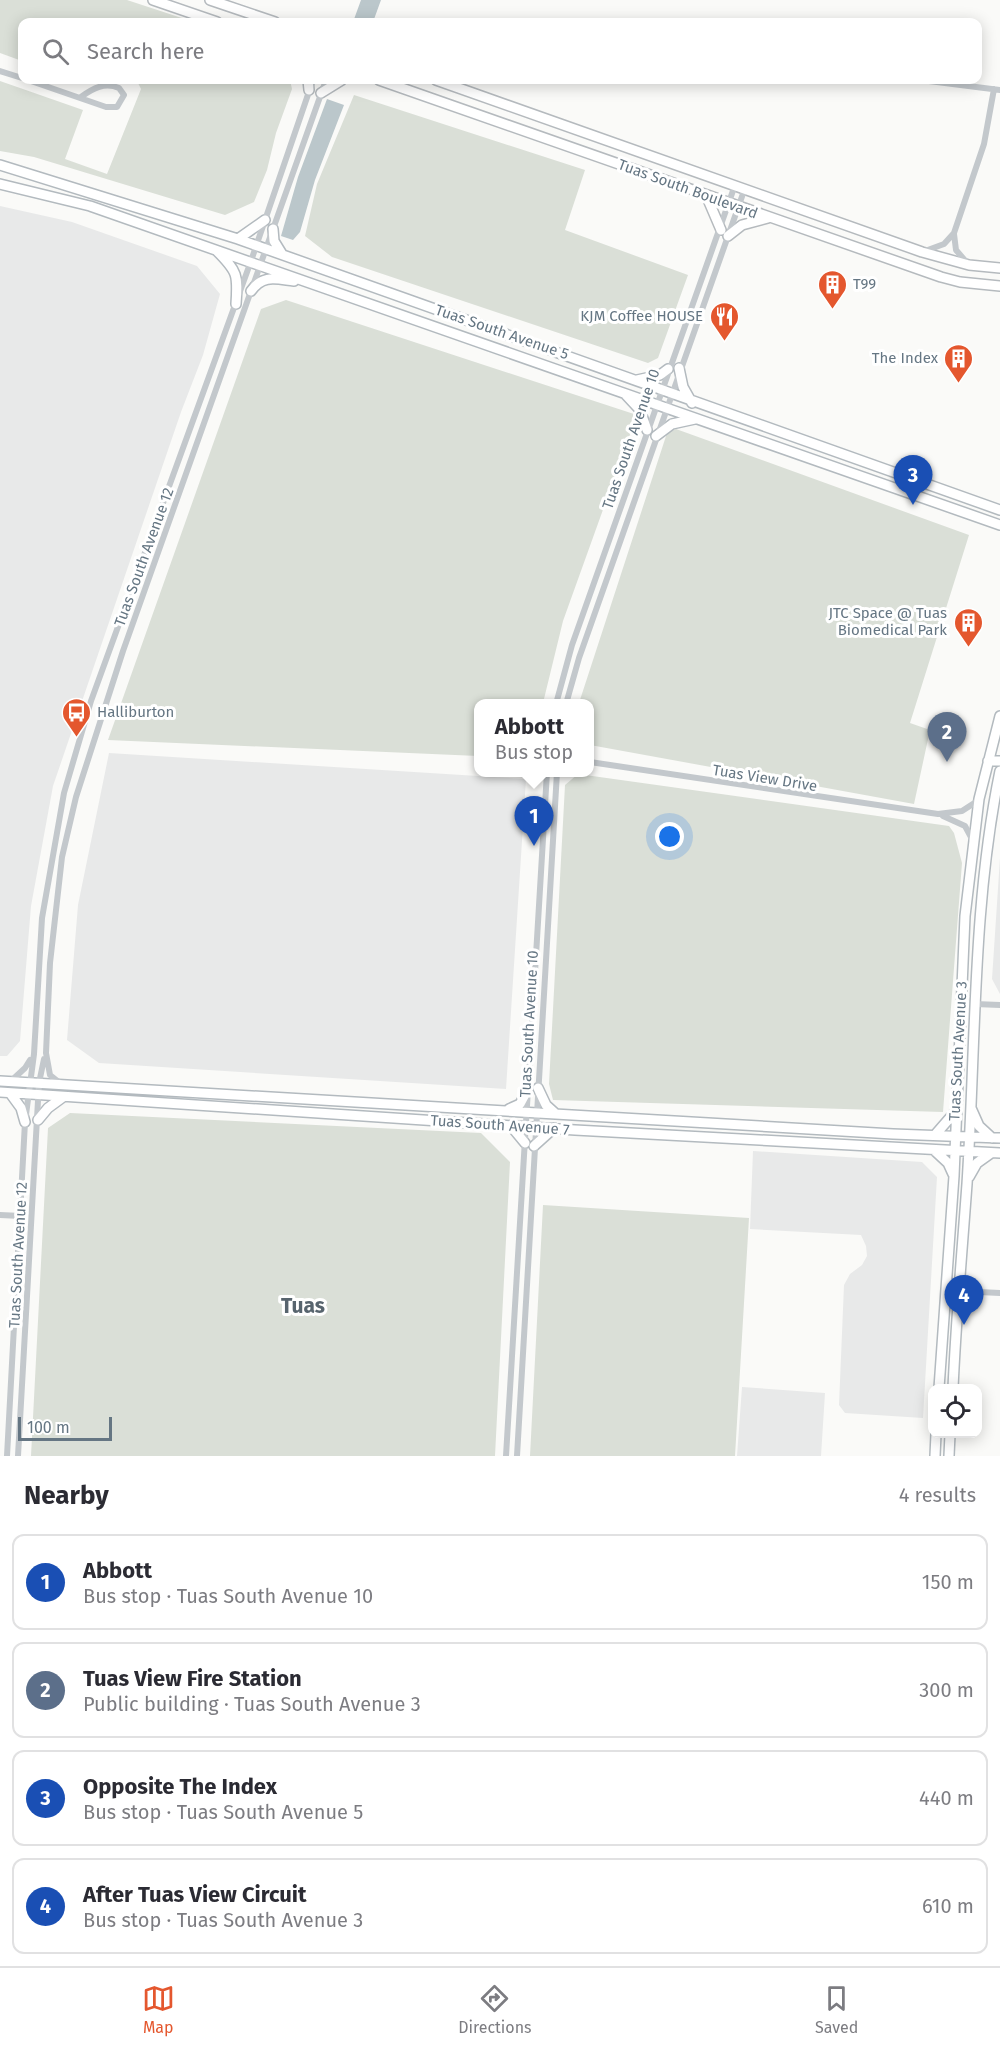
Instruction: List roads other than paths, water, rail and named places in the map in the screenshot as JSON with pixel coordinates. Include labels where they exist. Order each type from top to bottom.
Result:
[{"type":"main road","points":[[153,0],[205,18]]},
{"type":"main road","points":[[210,0],[263,18]]},
{"type":"main road","points":[[309,90],[310,84]]},
{"type":"main road","points":[[321,93],[336,84]]},
{"type":"main road","name":"Tuas South Boulevard","points":[[390,84],[940,277],[960,282],[1000,286]]},
{"type":"main road","name":"Tuas South Boulevard","points":[[447,84],[922,252],[969,265],[1000,268]]},
{"type":"main road","name":"Tuas South Avenue 5","points":[[0,165],[238,239],[635,380],[692,403],[1000,510]]},
{"type":"main road","name":"Tuas South Avenue 5","points":[[0,184],[90,206],[1000,525]]},
{"type":"main road","points":[[706,195],[724,233],[768,218]]},
{"type":"main road","points":[[238,239],[265,220]]},
{"type":"main road","points":[[273,229],[274,241],[283,255]]},
{"type":"main road","points":[[214,249],[233,266],[236,273],[236,304]]},
{"type":"main road","points":[[251,291],[257,283],[266,278],[312,283]]},
{"type":"main road","points":[[679,368],[683,387],[692,403]]},
{"type":"main road","points":[[635,380],[659,376],[668,369]]},
{"type":"main road","points":[[619,390],[640,410],[647,430]]},
{"type":"main road","points":[[656,435],[674,423],[698,418]]},
{"type":"main road","name":"Tuas South Avenue 3","points":[[939,1384],[954,1176],[965,916],[972,839],[979,799],[1000,716]]},
{"type":"main road","points":[[988,761],[1000,761]]},
{"type":"main road","name":"Tuas South Avenue 3","points":[[953,1384],[986,840],[1000,771]]},
{"type":"main road","name":"Tuas South Avenue 7","points":[[0,1081],[996,1138]]},
{"type":"main road","points":[[501,1111],[516,1108],[533,1088],[556,1114]]},
{"type":"main road","points":[[5,1093],[21,1108],[26,1122]]},
{"type":"main road","name":"Tuas South Avenue 7","points":[[5,1093],[511,1126],[995,1153]]},
{"type":"main road","points":[[38,1120],[48,1108],[63,1097]]},
{"type":"main road","points":[[969,1106],[979,1125],[996,1138]]},
{"type":"main road","points":[[935,1135],[957,1109]]},
{"type":"main road","points":[[511,1126],[530,1145],[554,1128]]},
{"type":"main road","points":[[934,1150],[948,1163],[954,1176]]},
{"type":"main road","points":[[967,1182],[977,1163],[995,1153]]},
{"type":"main road","points":[[935,1456],[936,1438]]},
{"type":"main road","points":[[949,1456],[950,1438]]},
{"type":"street","points":[[0,70],[18,77]]},
{"type":"street","points":[[40,84],[106,107],[117,107],[124,99],[119,88],[107,85],[90,90],[81,97]]},
{"type":"street","name":"Tuas South Avenue 12","points":[[7,1456],[26,1122],[34,1096],[35,1083],[34,1044],[42,918],[64,793],[99,679],[236,304],[256,263],[261,247],[273,229],[324,84]]},
{"type":"street","points":[[922,252],[944,244],[954,233],[984,144],[997,90],[951,84]]},
{"type":"street","name":"Tuas South Avenue 12","points":[[35,1083],[45,1054],[54,921],[62,857],[76,797],[116,672],[251,291],[265,220],[309,90]]},
{"type":"street","name":"Tuas South Avenue 10","points":[[556,699],[572,645],[656,403],[666,392],[679,368],[733,206],[735,185]]},
{"type":"street","name":"Tuas South Avenue 10","points":[[733,206],[745,188]]},
{"type":"street","name":"Tuas South Avenue 10","points":[[567,699],[579,658],[626,528],[666,407],[668,369],[724,233]]},
{"type":"street","points":[[954,233],[956,250],[969,265]]},
{"type":"street","name":"Tuas View Drive","points":[[594,763],[938,814],[965,826],[972,839]]},
{"type":"street","name":"Tuas South Avenue 10","points":[[517,1456],[547,777]]},
{"type":"street","name":"Tuas South Avenue 10","points":[[533,1088],[557,777]]},
{"type":"street","points":[[557,781],[560,777]]},
{"type":"street","name":"Tuas View Drive","points":[[938,814],[962,811],[979,799]]},
{"type":"street","points":[[975,1004],[1000,1005]]},
{"type":"street","points":[[11,1082],[28,1064],[34,1044]]},
{"type":"street","points":[[34,1054],[45,1054],[50,1075],[63,1085]]},
{"type":"street","name":"Tuas South Avenue 12","points":[[18,1456],[38,1120],[34,1096]]},
{"type":"street","name":"Tuas South Avenue 10","points":[[506,1456],[530,1145]]},
{"type":"street","points":[[0,1215],[21,1216]]},
{"type":"street","points":[[958,1291],[1000,1293]]},
{"type":"place","name":"T99","points":[[832,310]]},
{"type":"place","name":"KJM Coffee HOUSE","points":[[724,342]]},
{"type":"place","name":"The Index","points":[[959,384]]},
{"type":"place","name":"Opposite The Index","points":[[913,505]]},
{"type":"place","name":"JTC Space @ Tuas Biomedical Park","points":[[968,648]]},
{"type":"place","name":"Halliburton","points":[[76,738]]},
{"type":"place","name":"Tuas View Fire Station","points":[[947,762]]},
{"type":"place","name":"Abbott","points":[[534,846]]},
{"type":"place","name":"After Tuas View Circuit","points":[[964,1325]]},
{"type":"district","name":"Tuas","points":[[303,1306]]}]
